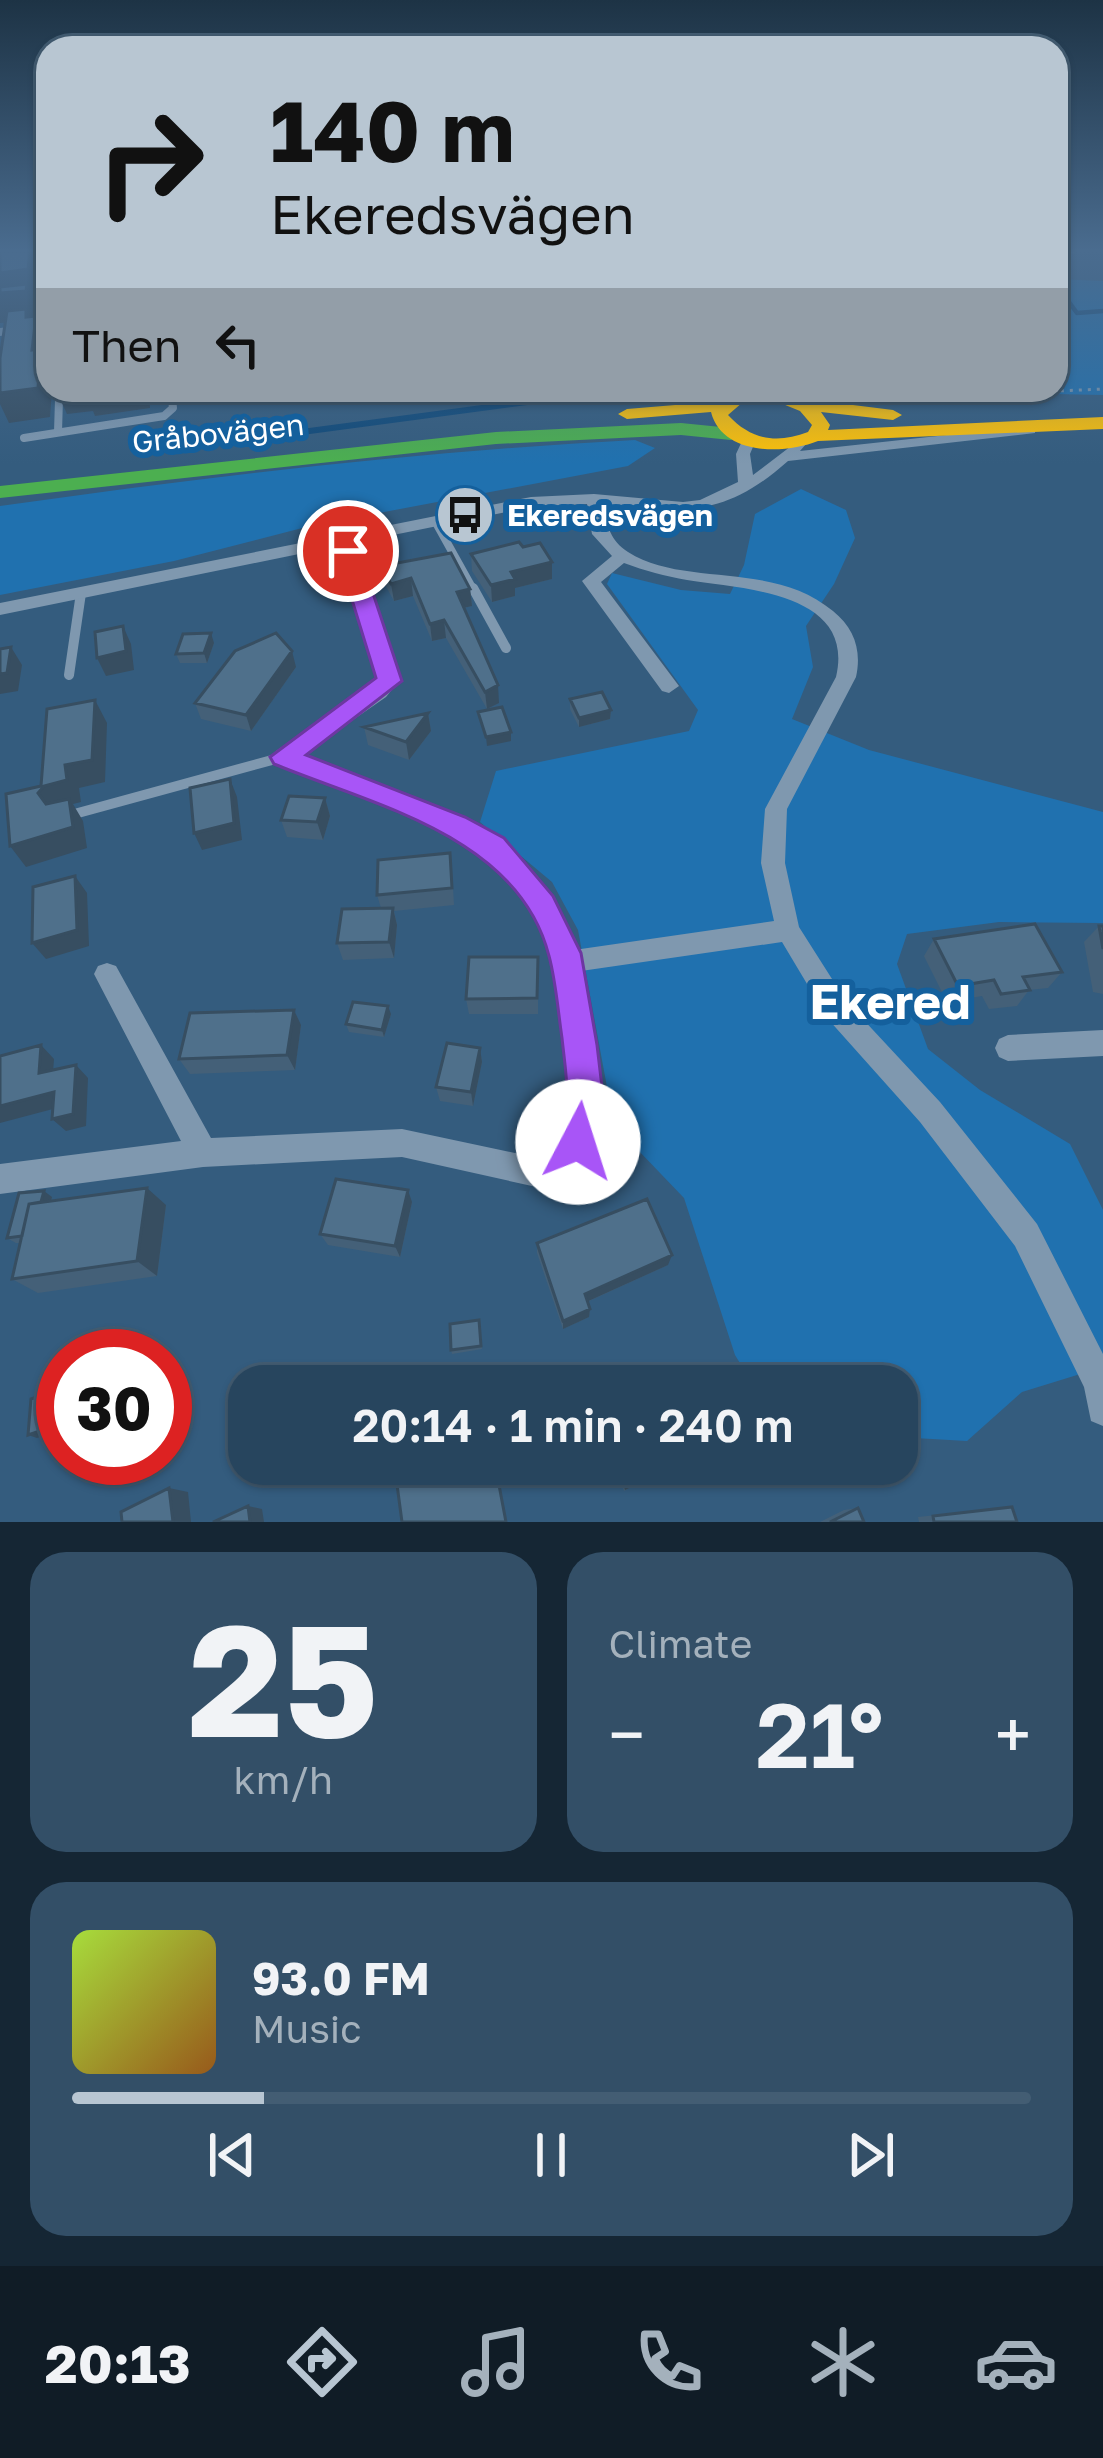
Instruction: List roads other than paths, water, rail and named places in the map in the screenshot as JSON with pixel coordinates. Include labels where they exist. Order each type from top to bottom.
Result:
[{"type":"main road","name":"Gråbovägen","points":[[0,480],[701,402]]},
{"type":"main road","points":[[734,402],[719,420],[739,438]]},
{"type":"main road","points":[[798,446],[820,419],[799,402]]},
{"type":"main road","points":[[811,402],[859,413],[940,417],[1103,411]]},
{"type":"main road","points":[[798,446],[1103,423]]},
{"type":"main road","name":"Gråbovägen","points":[[0,492],[496,438],[607,431],[798,446]]},
{"type":"street","points":[[0,332],[36,328]]},
{"type":"street","points":[[0,609],[531,502],[595,500],[683,507],[727,496],[761,477],[798,446],[1047,427]]},
{"type":"street","points":[[739,438],[746,483]]},
{"type":"street","points":[[595,500],[593,522],[598,536],[621,556],[648,568],[749,581],[800,594],[827,612],[846,638],[847,677],[776,809],[773,863],[788,930],[837,1010],[930,1112],[1026,1235],[1102,1393]]},
{"type":"street","points":[[284,757],[389,681],[344,539]]},
{"type":"street","points":[[621,556],[591,581],[669,686]]},
{"type":"street","points":[[0,1179],[203,1153],[402,1143],[542,1173],[558,1167],[578,1142],[586,1104],[567,962],[542,906],[494,847],[455,826],[284,757]]},
{"type":"street","points":[[567,962],[788,930]]},
{"type":"street","points":[[107,974],[203,1153]]},
{"type":"street","points":[[1008,1048],[1103,1043]]},
{"type":"lane","points":[[58,432],[59,402]]},
{"type":"lane","points":[[24,437],[164,416],[173,402]]},
{"type":"lane","points":[[435,521],[506,648]]},
{"type":"lane","points":[[69,675],[81,593]]},
{"type":"lane","points":[[62,818],[284,757]]},
{"type":"waterway","points":[[272,436],[527,402]]},
{"type":"place","name":"Ekeredsvägen","points":[[465,515]]},
{"type":"district","name":"Ekered","points":[[890,1001]]}]
